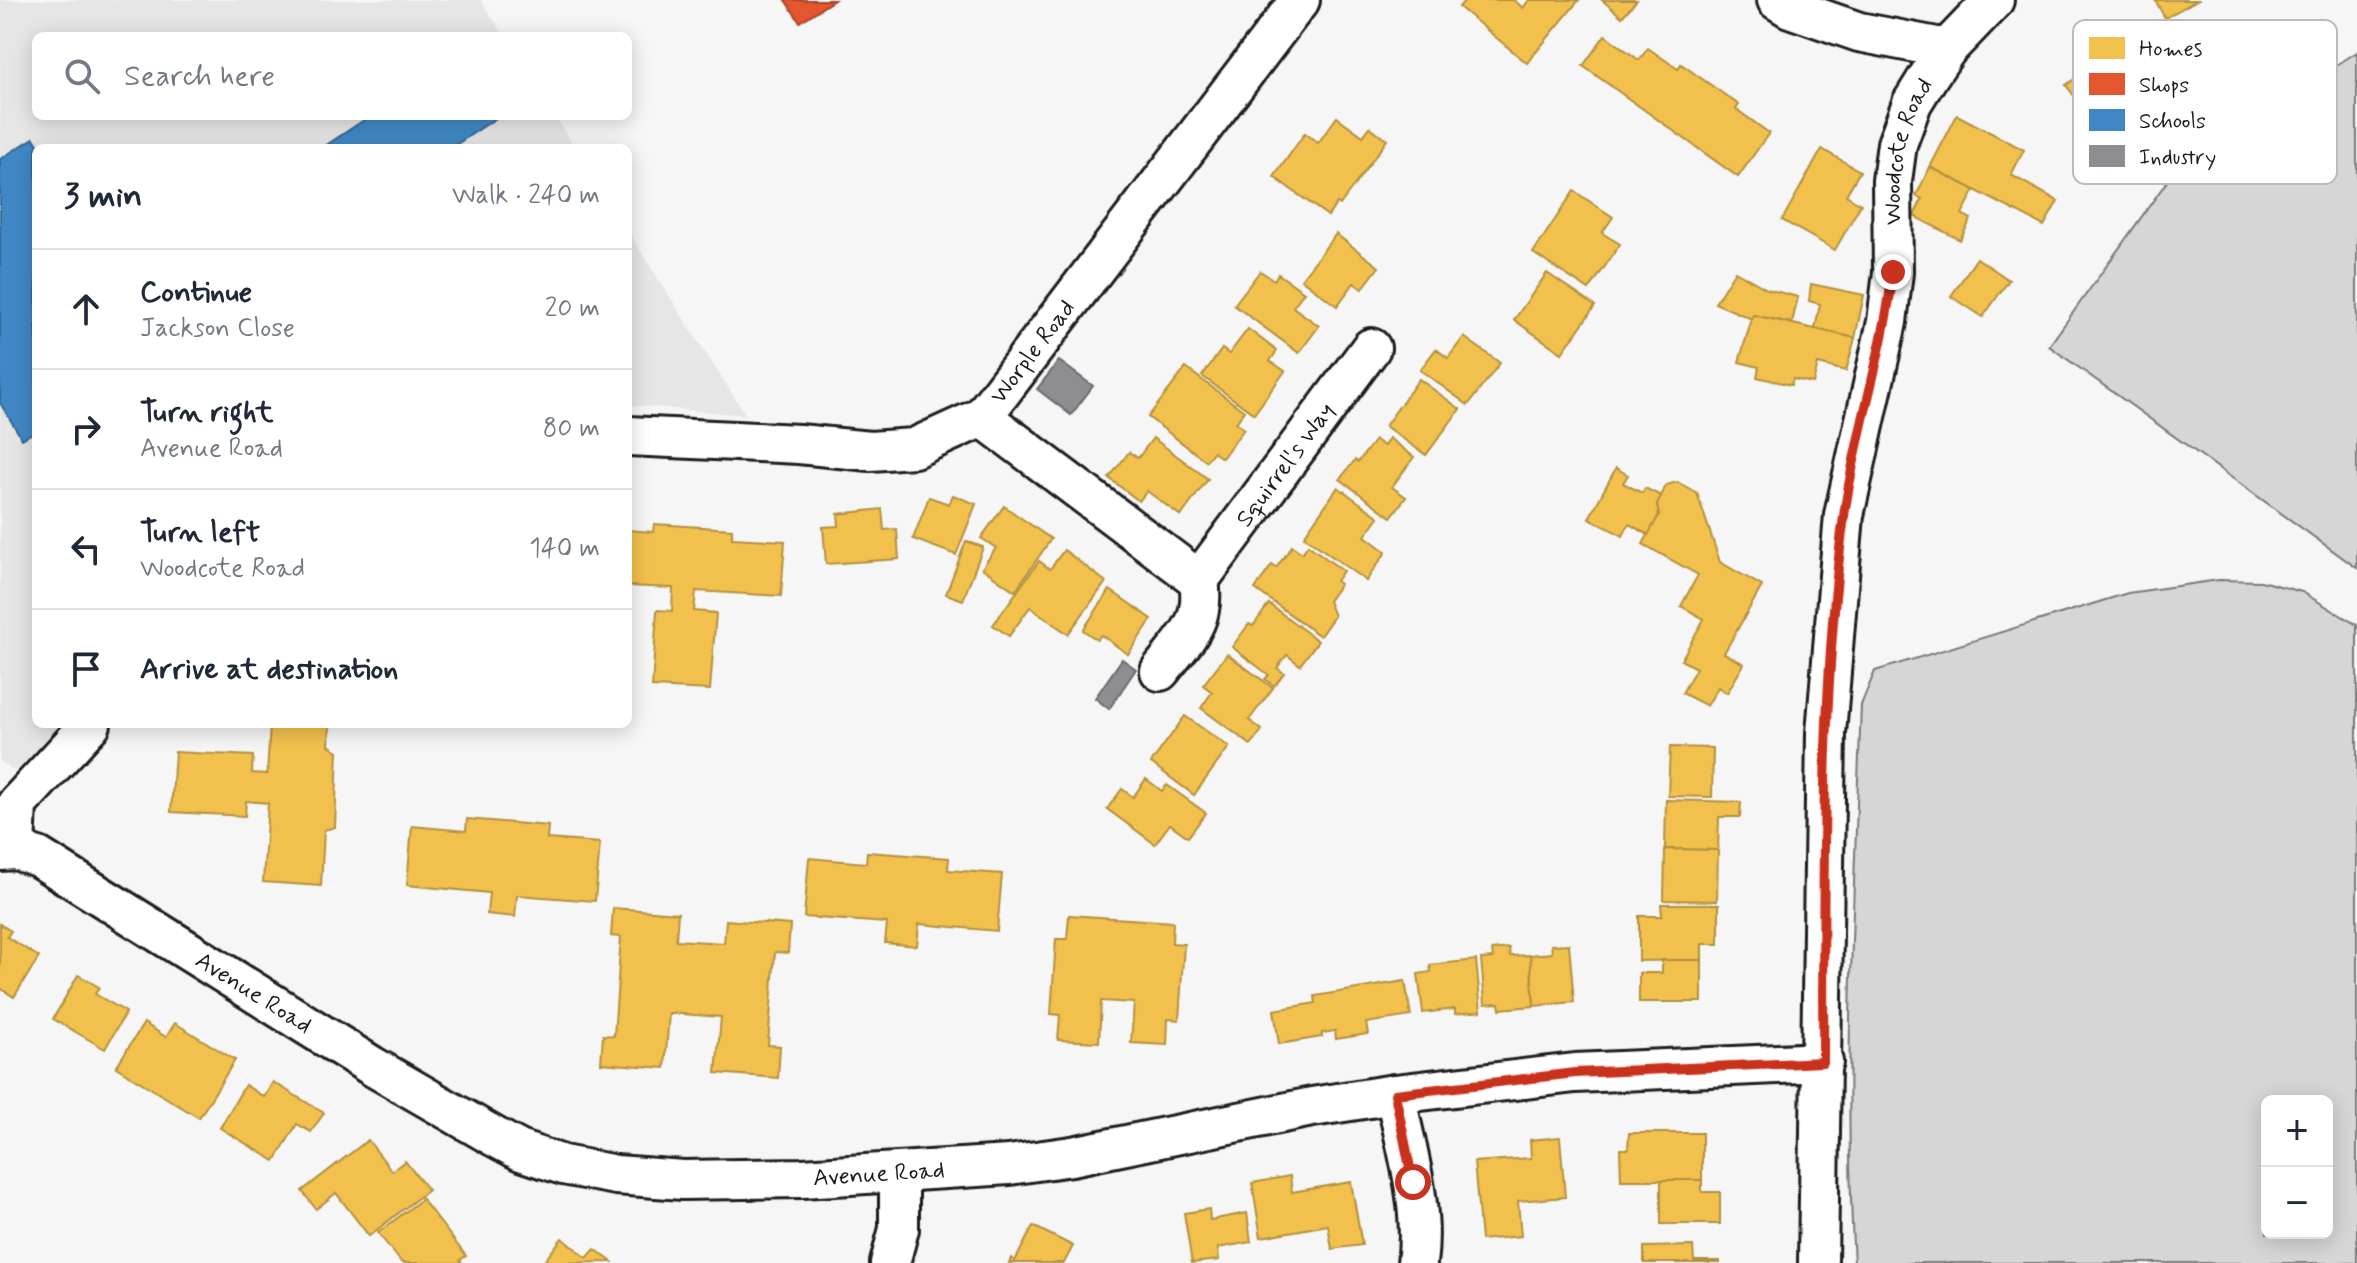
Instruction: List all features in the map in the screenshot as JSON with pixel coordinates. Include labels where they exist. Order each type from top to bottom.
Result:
[{"type":"street","name":"Worple Road","points":[[632,436],[799,444],[870,451],[914,448],[982,417],[1300,0]]},
{"type":"street","points":[[1777,0],[1790,8],[1897,41],[1947,49]]},
{"type":"street","name":"Woodcote Road","points":[[1818,1263],[1826,733],[1844,515],[1887,322],[1893,272],[1892,181],[1897,144],[1912,103],[1947,49],[1994,0]]},
{"type":"street","name":"Squirrel's Way","points":[[1199,580],[1371,348]]},
{"type":"street","points":[[982,417],[1199,580],[1202,599],[1198,621],[1160,671]]},
{"type":"street","points":[[8,851],[17,804],[87,728]]},
{"type":"street","name":"Avenue Road","points":[[8,851],[38,857],[372,1066],[521,1151],[563,1165],[616,1175],[683,1180],[899,1174],[1009,1165],[1072,1156],[1312,1107],[1395,1094],[1575,1073],[1823,1062]]},
{"type":"street","points":[[1395,1094],[1413,1182],[1420,1243],[1417,1263]]},
{"type":"street","points":[[890,1263],[899,1229],[899,1174]]},
{"type":"shaded area","points":[[0,0],[481,0],[501,32],[32,32],[32,120],[558,120],[572,144],[32,144],[32,728],[62,728],[15,771],[0,761]]},
{"type":"shaded area","points":[[2357,52],[2357,568],[2049,346],[2165,184],[2337,184],[2337,65]]},
{"type":"shaded area","points":[[632,237],[705,352],[746,415],[632,405]]},
{"type":"shaded area","points":[[2219,580],[2261,581],[2302,592],[2357,625],[2357,1263],[1854,1263],[1849,1124],[1853,915],[1861,705],[1875,671],[2128,593]]},
{"type":"building: Homes","points":[[1465,0],[1514,0],[1523,8],[1529,0],[1579,0],[1527,63],[1459,7]]},
{"type":"building: Homes","points":[[1602,0],[1637,0],[1622,17]]},
{"type":"building: Homes","points":[[2155,0],[2197,0],[2165,18]]},
{"type":"building: Homes","points":[[1605,35],[1639,60],[1648,48],[1678,69],[1681,64],[1739,105],[1736,109],[1769,133],[1738,177],[1583,66]]},
{"type":"building: Homes","points":[[2073,80],[2073,94],[2066,85]]},
{"type":"building: Homes","points":[[1957,115],[2024,150],[2011,175],[2058,201],[2044,226],[1930,167]]},
{"type":"building: Homes","points":[[1337,117],[1363,136],[1370,127],[1387,140],[1340,205],[1337,203],[1328,216],[1274,177],[1305,133],[1318,143]]},
{"type":"building: Homes","points":[[1822,149],[1860,171],[1846,195],[1861,204],[1835,250],[1782,220]]},
{"type":"building: Homes","points":[[1930,167],[1975,190],[1962,214],[1971,219],[1960,240],[1914,216],[1922,199],[1916,196]]},
{"type":"building: Homes","points":[[1574,191],[1613,217],[1602,233],[1620,244],[1589,290],[1533,253]]},
{"type":"building: Homes","points":[[1336,234],[1379,267],[1362,289],[1354,283],[1337,306],[1301,279]]},
{"type":"building: Homes","points":[[1977,258],[2009,280],[1983,317],[1951,296]]},
{"type":"building: Homes","points":[[1260,271],[1274,280],[1278,274],[1304,292],[1293,307],[1319,326],[1299,353],[1234,305]]},
{"type":"building: Homes","points":[[1735,271],[1767,289],[1798,297],[1792,323],[1753,315],[1752,319],[1715,303]]},
{"type":"building: Homes","points":[[1547,273],[1595,306],[1562,353],[1514,320]]},
{"type":"building: Homes","points":[[1811,284],[1864,295],[1855,338],[1815,329],[1820,304],[1809,301]]},
{"type":"building: Homes","points":[[1753,315],[1855,338],[1846,371],[1818,364],[1813,383],[1793,379],[1791,385],[1757,377],[1759,367],[1739,362]]},
{"type":"building: Homes","points":[[1248,329],[1277,351],[1270,361],[1285,371],[1254,414],[1202,376],[1222,349],[1229,354]]},
{"type":"building: Homes","points":[[1464,337],[1500,363],[1468,405],[1420,370],[1436,349],[1448,358]]},
{"type":"building: Homes","points":[[1186,368],[1244,411],[1236,423],[1244,429],[1222,458],[1213,452],[1206,461],[1148,417]]},
{"type":"building: Homes","points":[[1419,379],[1460,409],[1426,455],[1385,426]]},
{"type":"building: Homes","points":[[1153,438],[1208,479],[1181,516],[1147,491],[1139,501],[1109,478],[1129,452],[1138,458]]},
{"type":"building: Homes","points":[[1389,438],[1414,457],[1392,487],[1406,497],[1391,517],[1340,479],[1375,440],[1384,446]]},
{"type":"building: Homes","points":[[1616,468],[1628,475],[1623,483],[1642,493],[1645,488],[1661,496],[1657,505],[1659,515],[1649,535],[1629,524],[1623,536],[1589,518]]},
{"type":"building: Homes","points":[[1677,482],[1697,493],[1720,562],[1762,586],[1724,653],[1744,664],[1727,693],[1718,687],[1707,706],[1682,693],[1696,668],[1681,660],[1704,619],[1681,606],[1698,575],[1643,544],[1659,515],[1657,505],[1666,485]]},
{"type":"building: Homes","points":[[1338,487],[1379,517],[1365,536],[1386,552],[1366,581],[1304,536]]},
{"type":"building: Homes","points":[[953,495],[976,504],[956,555],[913,539],[929,497],[949,504]]},
{"type":"building: Homes","points":[[1004,506],[1051,539],[1015,591],[982,568],[996,548],[981,538]]},
{"type":"building: Homes","points":[[882,509],[884,530],[897,529],[899,559],[826,564],[823,527],[839,526],[838,514]]},
{"type":"building: Homes","points":[[654,524],[732,529],[732,538],[785,541],[781,596],[696,591],[694,611],[716,613],[710,690],[652,687],[657,610],[672,611],[673,588],[632,586],[632,530],[653,532]]},
{"type":"building: Homes","points":[[966,541],[983,547],[963,600],[946,594]]},
{"type":"building: Homes","points":[[1308,545],[1343,571],[1336,581],[1340,584],[1328,601],[1334,616],[1320,636],[1255,589],[1272,565],[1276,568],[1292,546],[1302,553]]},
{"type":"building: Homes","points":[[1064,550],[1106,582],[1068,634],[1030,607],[1009,636],[993,625],[1039,561],[1050,569]]},
{"type":"building: Homes","points":[[1110,590],[1152,619],[1128,654],[1101,635],[1097,640],[1083,630]]},
{"type":"building: Homes","points":[[1269,604],[1318,641],[1300,665],[1287,655],[1277,668],[1284,673],[1274,686],[1265,679],[1269,675],[1232,647]]},
{"type":"building: Homes","points":[[1227,654],[1273,688],[1249,720],[1262,730],[1251,745],[1201,708],[1212,692],[1203,685]]},
{"type":"building: Homes","points":[[1185,716],[1229,747],[1194,795],[1151,763]]},
{"type":"building: Homes","points":[[270,728],[330,728],[329,745],[338,751],[335,827],[324,830],[321,886],[263,882],[268,803],[246,801],[245,816],[171,812],[175,752],[253,756],[252,773],[267,774]]},
{"type":"building: Homes","points":[[1670,747],[1713,748],[1712,797],[1668,796]]},
{"type":"building: Homes","points":[[1146,779],[1162,791],[1167,785],[1206,813],[1188,837],[1170,824],[1155,844],[1107,809],[1122,789],[1133,797]]},
{"type":"building: Homes","points":[[1666,800],[1741,802],[1740,817],[1719,817],[1718,850],[1665,849]]},
{"type":"building: Homes","points":[[467,819],[548,826],[547,839],[600,843],[595,901],[517,895],[515,917],[487,914],[489,893],[407,885],[412,826],[466,831]]},
{"type":"building: Homes","points":[[1665,849],[1718,850],[1717,901],[1664,900]]},
{"type":"building: Homes","points":[[867,852],[949,858],[948,870],[1002,874],[997,931],[919,924],[917,946],[885,943],[887,923],[804,917],[809,858],[866,863]]},
{"type":"building: Homes","points":[[1661,904],[1719,904],[1719,944],[1702,944],[1702,960],[1639,961],[1639,916],[1662,916]]},
{"type":"building: Homes","points":[[613,908],[678,913],[676,940],[724,943],[726,920],[790,925],[788,953],[775,952],[768,1045],[780,1046],[778,1078],[716,1073],[721,1017],[669,1013],[665,1068],[601,1063],[603,1035],[614,1036],[621,937],[611,936]]},
{"type":"building: Homes","points":[[1069,915],[1173,922],[1172,943],[1184,944],[1179,1020],[1168,1019],[1167,1045],[1131,1043],[1134,1003],[1101,1001],[1099,1042],[1058,1040],[1060,1015],[1051,1014],[1056,939],[1067,939]]},
{"type":"building: Homes","points":[[0,924],[11,931],[7,937],[39,957],[14,997],[0,988]]},
{"type":"building: Homes","points":[[1569,944],[1574,1002],[1534,1006],[1530,955],[1552,953],[1551,945]]},
{"type":"building: Homes","points":[[1509,948],[1510,956],[1530,955],[1534,1006],[1500,1009],[1499,1003],[1485,1004],[1481,959],[1493,958],[1492,950]]},
{"type":"building: Homes","points":[[1476,960],[1481,1011],[1455,1014],[1455,1009],[1423,1013],[1418,974],[1431,972],[1430,965]]},
{"type":"building: Homes","points":[[1662,960],[1702,960],[1702,1002],[1639,1002],[1639,973],[1662,973]]},
{"type":"building: Homes","points":[[78,975],[99,987],[95,994],[126,1012],[105,1049],[53,1019]]},
{"type":"building: Homes","points":[[1405,981],[1411,1016],[1366,1023],[1368,1034],[1336,1039],[1335,1031],[1322,1033],[1322,1037],[1279,1044],[1274,1010],[1316,1003],[1315,996]]},
{"type":"building: Homes","points":[[144,1023],[166,1037],[175,1023],[235,1060],[199,1118],[116,1067]]},
{"type":"building: Homes","points":[[273,1082],[324,1113],[311,1132],[297,1124],[275,1161],[220,1128],[245,1085],[264,1097]]},
{"type":"building: Homes","points":[[1629,1133],[1702,1133],[1702,1180],[1621,1180],[1620,1149],[1628,1149]]},
{"type":"building: Homes","points":[[1560,1137],[1565,1197],[1518,1201],[1521,1236],[1481,1240],[1474,1162],[1531,1158],[1530,1140]]},
{"type":"building: Homes","points":[[368,1140],[392,1171],[405,1161],[428,1190],[369,1236],[336,1193],[316,1209],[302,1191]]},
{"type":"building: Homes","points":[[1290,1176],[1292,1192],[1351,1182],[1362,1245],[1332,1249],[1328,1225],[1261,1237],[1252,1183]]},
{"type":"building: Homes","points":[[1661,1180],[1702,1180],[1702,1192],[1720,1192],[1720,1224],[1661,1224]]},
{"type":"building: Homes","points":[[422,1199],[466,1256],[460,1260],[462,1263],[402,1263],[378,1233]]},
{"type":"building: Homes","points":[[1209,1209],[1210,1220],[1247,1213],[1251,1242],[1218,1248],[1219,1260],[1192,1263],[1184,1213]]},
{"type":"building: Homes","points":[[1033,1226],[1073,1246],[1064,1263],[1009,1263],[1011,1258],[1015,1261]]},
{"type":"building: Homes","points":[[562,1238],[587,1258],[595,1249],[612,1262],[543,1263]]},
{"type":"building: Homes","points":[[1693,1246],[1694,1261],[1720,1263],[1644,1263],[1644,1247]]},
{"type":"building: Shops","points":[[785,0],[834,0],[800,22]]},
{"type":"building: Schools","points":[[364,120],[493,120],[457,144],[328,144]]},
{"type":"building: Schools","points":[[34,138],[38,144],[32,144],[32,433],[22,439],[0,403],[0,159]]},
{"type":"building: Industry","points":[[1059,361],[1093,386],[1071,415],[1037,389]]},
{"type":"building: Industry","points":[[1122,659],[1136,669],[1109,709],[1095,698]]},
{"type":"route","points":[[1413,1182],[1395,1094],[1575,1073],[1823,1062],[1826,733],[1830,671],[1844,515],[1887,322],[1893,272]]}]
